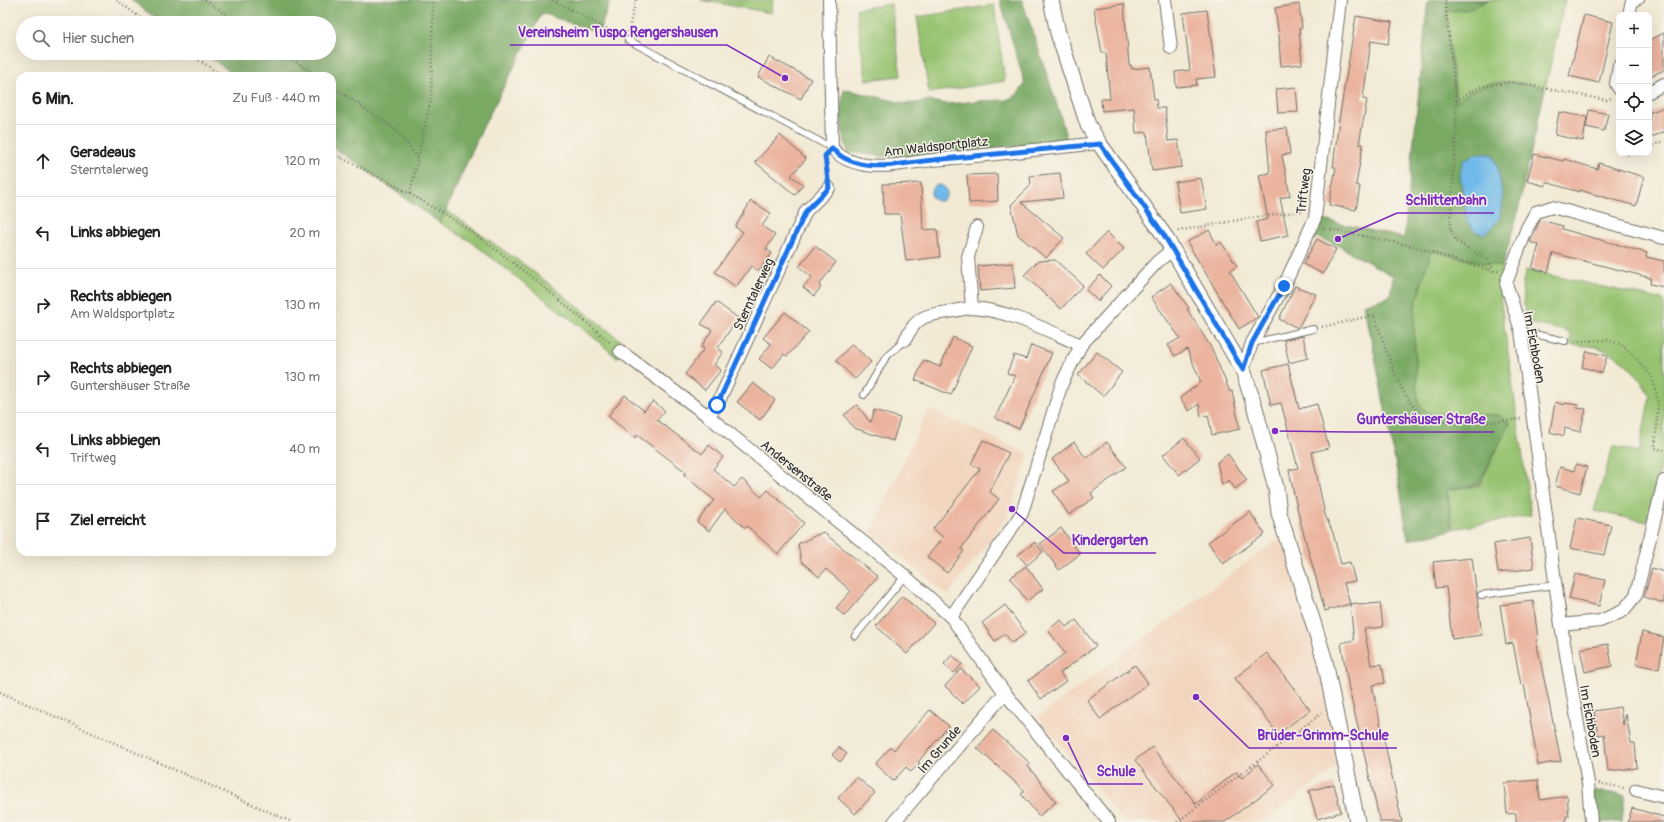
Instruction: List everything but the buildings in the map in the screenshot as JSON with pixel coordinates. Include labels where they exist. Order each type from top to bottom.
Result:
[{"type":"street","points":[[829,0],[832,148]]},
{"type":"street","points":[[1051,0],[1058,33],[1088,124],[1100,144],[1164,235],[1243,370],[1255,408],[1276,488],[1279,513],[1325,661],[1356,822]]},
{"type":"street","points":[[1165,0],[1171,48]]},
{"type":"street","name":"Triftweg","points":[[1243,370],[1252,343],[1284,286],[1312,226],[1316,209],[1340,0]]},
{"type":"street","points":[[1652,90],[1664,84]]},
{"type":"street","name":"Am Waldsportplatz","points":[[832,148],[836,153],[848,160],[866,165],[890,166],[930,160],[1100,144]]},
{"type":"street","name":"Sterntalerweg","points":[[708,416],[717,405],[806,211],[829,188]]},
{"type":"street","name":"Im Eichboden","points":[[1591,822],[1588,783],[1555,585],[1521,331],[1506,283],[1536,212],[1552,207],[1664,238]]},
{"type":"street","points":[[972,308],[968,257],[977,227]]},
{"type":"street","points":[[951,617],[1022,513],[1062,383],[1081,345],[1157,262],[1172,250]]},
{"type":"street","points":[[905,340],[911,326],[922,318],[936,313],[972,308],[1019,318],[1081,345]]},
{"type":"street","name":"Andersenstraße","points":[[620,351],[708,416],[905,576],[951,617],[1005,694],[1109,822]]},
{"type":"street","points":[[1561,625],[1600,621],[1622,611],[1636,595],[1664,481]]},
{"type":"street","name":"Im Grunde","points":[[894,822],[1005,694]]},
{"type":"street","points":[[1636,790],[1664,797]]},
{"type":"lane","points":[[628,40],[832,148]]},
{"type":"lane","points":[[1252,343],[1313,329]]},
{"type":"lane","points":[[1521,331],[1565,341]]},
{"type":"lane","points":[[864,395],[886,357],[905,340]]},
{"type":"lane","points":[[855,636],[905,576]]},
{"type":"lane","points":[[1481,595],[1555,585]]},
{"type":"path","points":[[117,0],[138,16]]},
{"type":"path","points":[[205,0],[229,16]]},
{"type":"path","points":[[410,193],[431,99],[433,0]]},
{"type":"path","points":[[553,0],[628,40],[628,28],[636,0]]},
{"type":"path","points":[[1445,0],[1456,101],[1456,131],[1450,229],[1457,242],[1486,259],[1494,271]]},
{"type":"path","points":[[200,60],[216,72]]},
{"type":"path","points":[[293,60],[311,72]]},
{"type":"path","points":[[1456,101],[1479,87],[1511,82],[1606,100],[1616,93]]},
{"type":"path","points":[[336,89],[396,130],[418,158]]},
{"type":"path","points":[[1652,146],[1664,141]]},
{"type":"path","points":[[829,188],[825,156],[832,148]]},
{"type":"path","points":[[336,155],[410,193],[474,233],[526,272],[620,351]]},
{"type":"path","points":[[1164,235],[1249,218],[1316,209]]},
{"type":"path","points":[[1312,226],[1413,246],[1458,261],[1494,271],[1509,273]]},
{"type":"path","points":[[1313,329],[1374,315],[1402,391],[1414,408],[1428,419],[1458,423],[1484,424],[1532,418]]},
{"type":"path","points":[[1565,341],[1607,340],[1620,344],[1631,353],[1652,378],[1656,390],[1658,405],[1655,448],[1664,450]]},
{"type":"path","points":[[0,692],[292,822]]},
{"type":"path","points":[[1176,822],[1333,705]]},
{"type":"path","points":[[1600,783],[1636,790]]},
{"type":"shaded area","points":[[928,409],[1029,454],[1009,515],[948,595],[871,533]]},
{"type":"shaded area","points":[[1281,537],[1320,664],[1340,765],[1263,822],[1124,822],[1038,717]]},
{"type":"green space","points":[[131,0],[611,0],[598,33],[542,13],[481,131],[440,223],[336,149],[336,72],[230,72],[214,60],[336,60],[336,16],[153,16]]},
{"type":"green space","points":[[701,0],[773,0],[771,13]]},
{"type":"green space","points":[[1000,0],[1022,0],[1060,114],[1067,141],[897,158],[848,152],[841,121],[841,106],[844,89],[907,104],[929,101],[948,104],[1006,100],[1017,95],[1025,84]]},
{"type":"green space","points":[[1428,0],[1488,0],[1471,9],[1446,12],[1456,101],[1475,89],[1494,83],[1512,82],[1529,84],[1545,89],[1517,216],[1502,267],[1431,251],[1415,307],[1414,334],[1418,404],[1430,414],[1499,415],[1510,423],[1478,485],[1447,489],[1452,530],[1408,540],[1398,477],[1371,336],[1363,305],[1390,296],[1393,276],[1337,245],[1309,234],[1315,218],[1404,238]]},
{"type":"green space","points":[[1431,0],[1565,0],[1545,89],[1538,87],[1417,143]]},
{"type":"green space","points":[[891,4],[901,76],[866,80],[856,9]]},
{"type":"green space","points":[[994,5],[1005,81],[929,93],[917,17]]},
{"type":"green space","points":[[446,210],[530,269],[628,346],[617,358],[592,336],[470,241],[440,223]]},
{"type":"green space","points":[[1431,251],[1502,267],[1500,287],[1501,303],[1531,515],[1453,529],[1447,490],[1479,486],[1510,423],[1498,415],[1430,414],[1418,404],[1414,334],[1415,307]]},
{"type":"green space","points":[[1526,270],[1664,300],[1664,458],[1662,458],[1647,522],[1594,511],[1613,446],[1639,452],[1650,396],[1635,373],[1623,361],[1608,351],[1596,347],[1571,345],[1570,332],[1526,322],[1522,286]]},
{"type":"green space","points":[[1591,790],[1625,795],[1622,822],[1594,822]]},
{"type":"water","points":[[1476,154],[1492,154],[1498,168],[1503,200],[1499,219],[1488,232],[1484,234],[1476,232],[1467,222],[1460,174],[1463,160]]},
{"type":"water","points":[[939,185],[945,187],[947,193],[945,199],[939,201],[933,199],[931,193],[933,187]]},
{"type":"place","name":"Vereinsheim Tuspo Rengershausen","points":[[785,78]]},
{"type":"place","name":"Schlittenbahn","points":[[1338,239]]},
{"type":"place","name":"Guntershäuser Straße","points":[[1275,431]]},
{"type":"place","name":"Kindergarten","points":[[1012,509]]},
{"type":"place","name":"Brüder-Grimm-Schule","points":[[1196,697]]},
{"type":"place","name":"Schule","points":[[1066,738]]},
{"type":"route","points":[[717,405],[806,211],[829,188],[825,156],[832,148],[836,153],[848,160],[866,165],[890,166],[930,160],[1100,144],[1164,235],[1243,370],[1252,343],[1284,286]]}]
